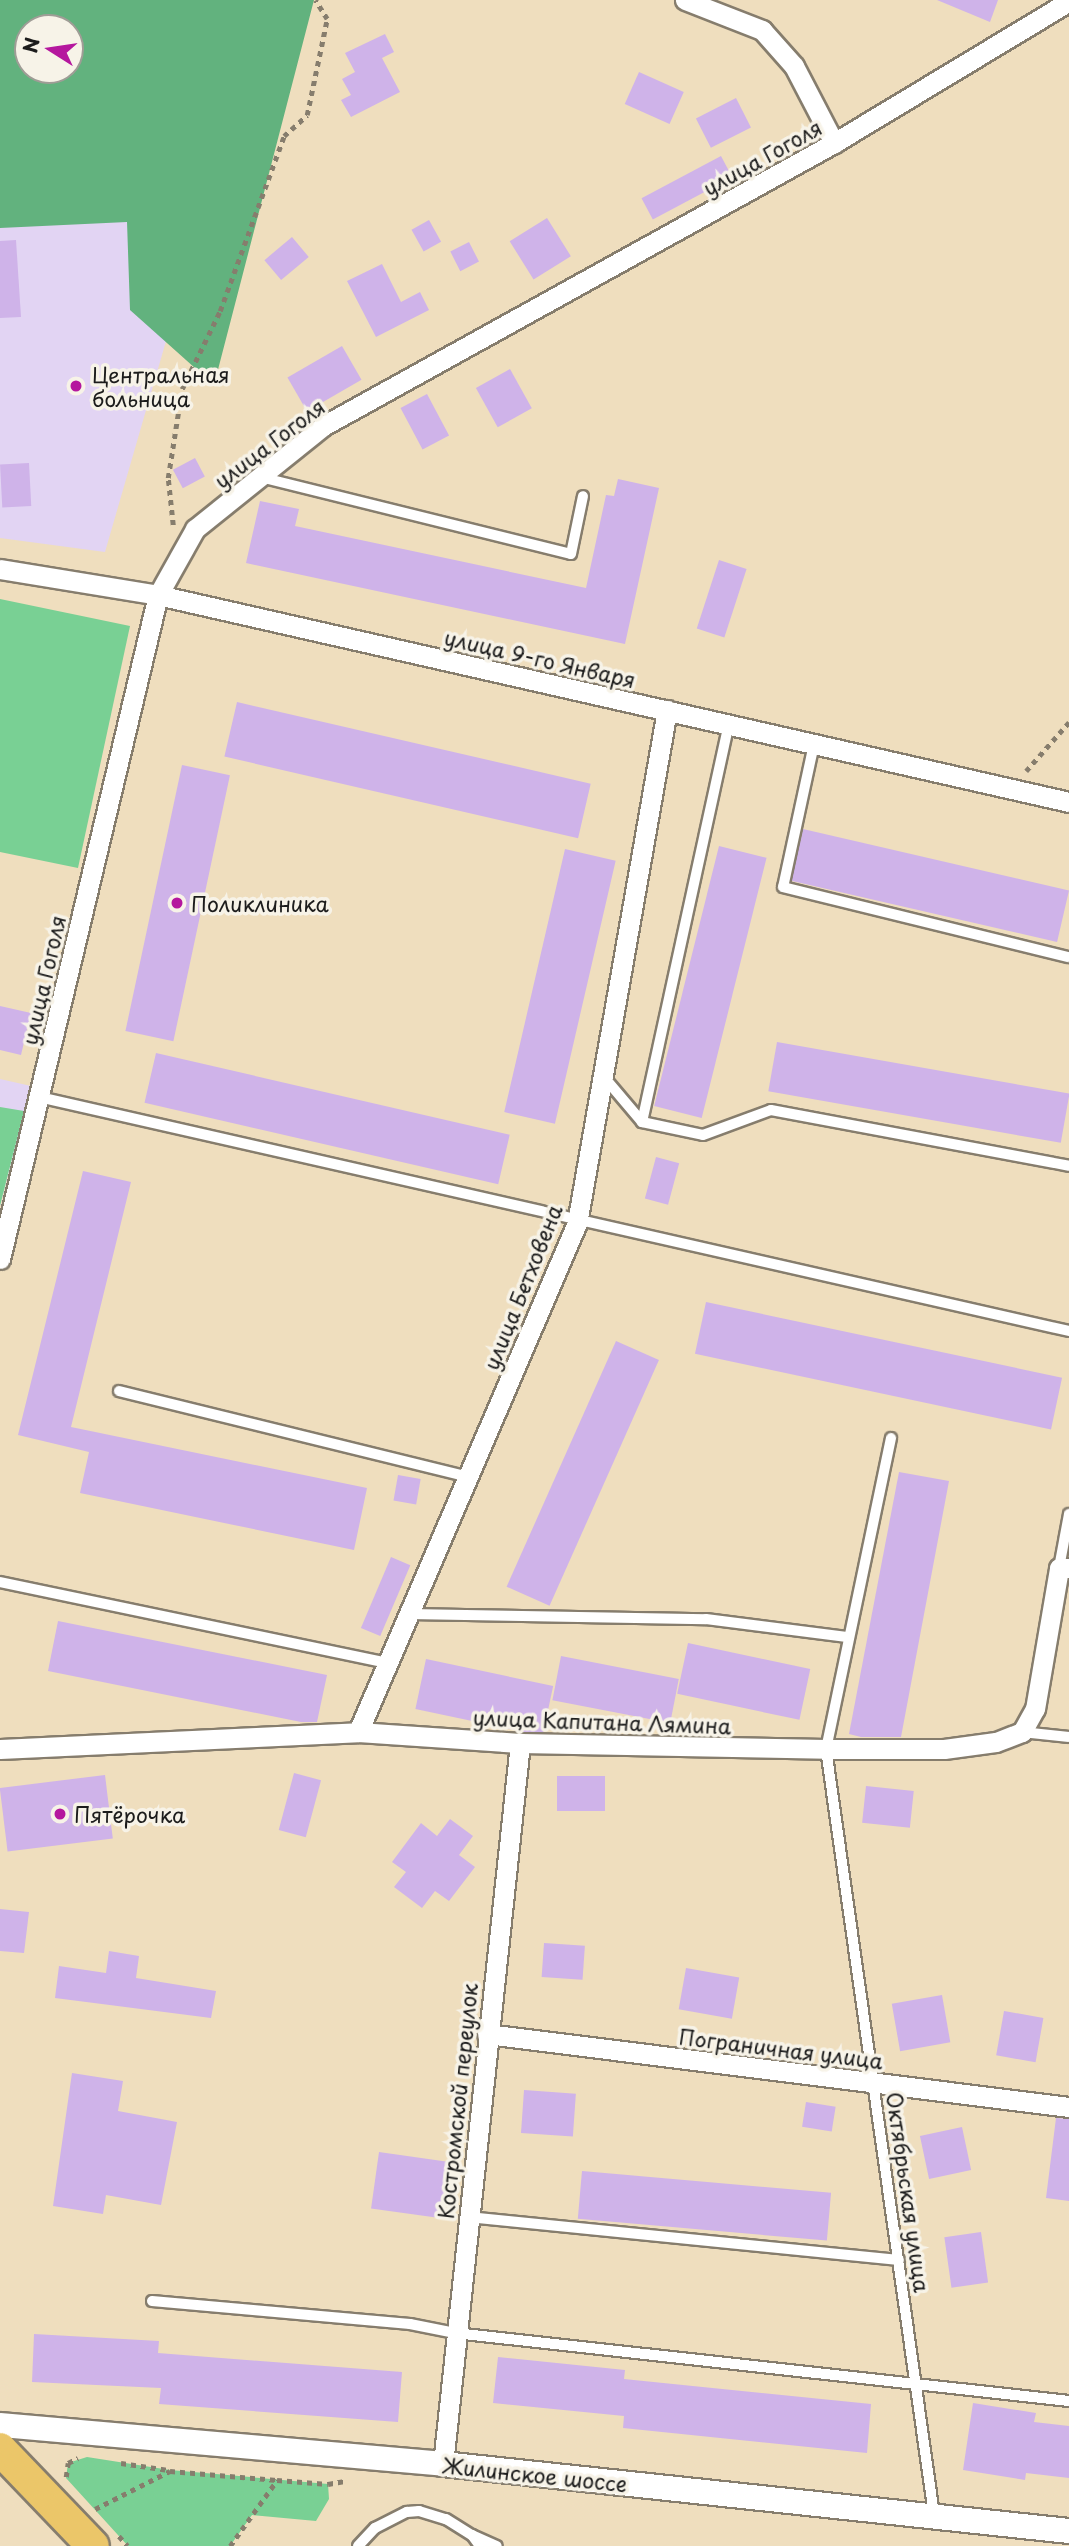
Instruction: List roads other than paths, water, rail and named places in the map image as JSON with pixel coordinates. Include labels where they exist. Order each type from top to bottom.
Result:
[{"type":"main road","points":[[0,2449],[102,2531]]},
{"type":"street","points":[[685,0],[762,30],[794,66],[834,143]]},
{"type":"street","name":"улица Гоголя","points":[[0,1259],[158,595],[195,529],[323,426],[834,143],[1069,1]]},
{"type":"street","name":"улица 9-го Января","points":[[0,569],[158,595],[1069,802]]},
{"type":"street","name":"улица Бетховена","points":[[358,1732],[577,1223],[667,710]]},
{"type":"street","points":[[1021,1732],[1035,1709],[1064,1568]]},
{"type":"street","name":"улица Капитана Лямина","points":[[0,1749],[358,1732],[520,1743],[944,1749],[996,1742],[1021,1732]]},
{"type":"street","name":"Костромской переулок","points":[[443,2465],[520,1743]]},
{"type":"street","name":"Пограничная улица","points":[[487,2035],[1069,2107]]},
{"type":"street","name":"Жилинское шоссе","points":[[0,2425],[443,2465],[1069,2531]]},
{"type":"lane","points":[[260,477],[571,554],[583,496]]},
{"type":"lane","points":[[642,1122],[729,724]]},
{"type":"lane","points":[[814,744],[783,887],[1069,957]]},
{"type":"lane","points":[[603,1076],[642,1122],[704,1135],[771,1110],[1069,1166]]},
{"type":"lane","points":[[39,1097],[577,1223],[1069,1331]]},
{"type":"lane","points":[[119,1391],[468,1477]]},
{"type":"lane","name":"Октябрьская улица","points":[[891,1438],[826,1749],[934,2516]]},
{"type":"lane","points":[[1064,1568],[1069,1514]]},
{"type":"lane","points":[[0,1582],[388,1663]]},
{"type":"lane","points":[[409,1614],[706,1619],[848,1637]]},
{"type":"lane","points":[[1021,1732],[1069,1737]]},
{"type":"lane","points":[[468,2217],[899,2260]]},
{"type":"lane","points":[[152,2301],[410,2323],[455,2333],[1069,2401]]},
{"type":"lane","points":[[358,2546],[375,2528],[407,2512],[446,2519],[497,2546]]},
{"type":"lane","points":[[472,2535],[480,2546]]},
{"type":"place","name":"Центральная больница","points":[[76,386]]},
{"type":"place","name":"Поликлиника","points":[[177,903]]},
{"type":"place","name":"Пятёрочка","points":[[60,1814]]}]
